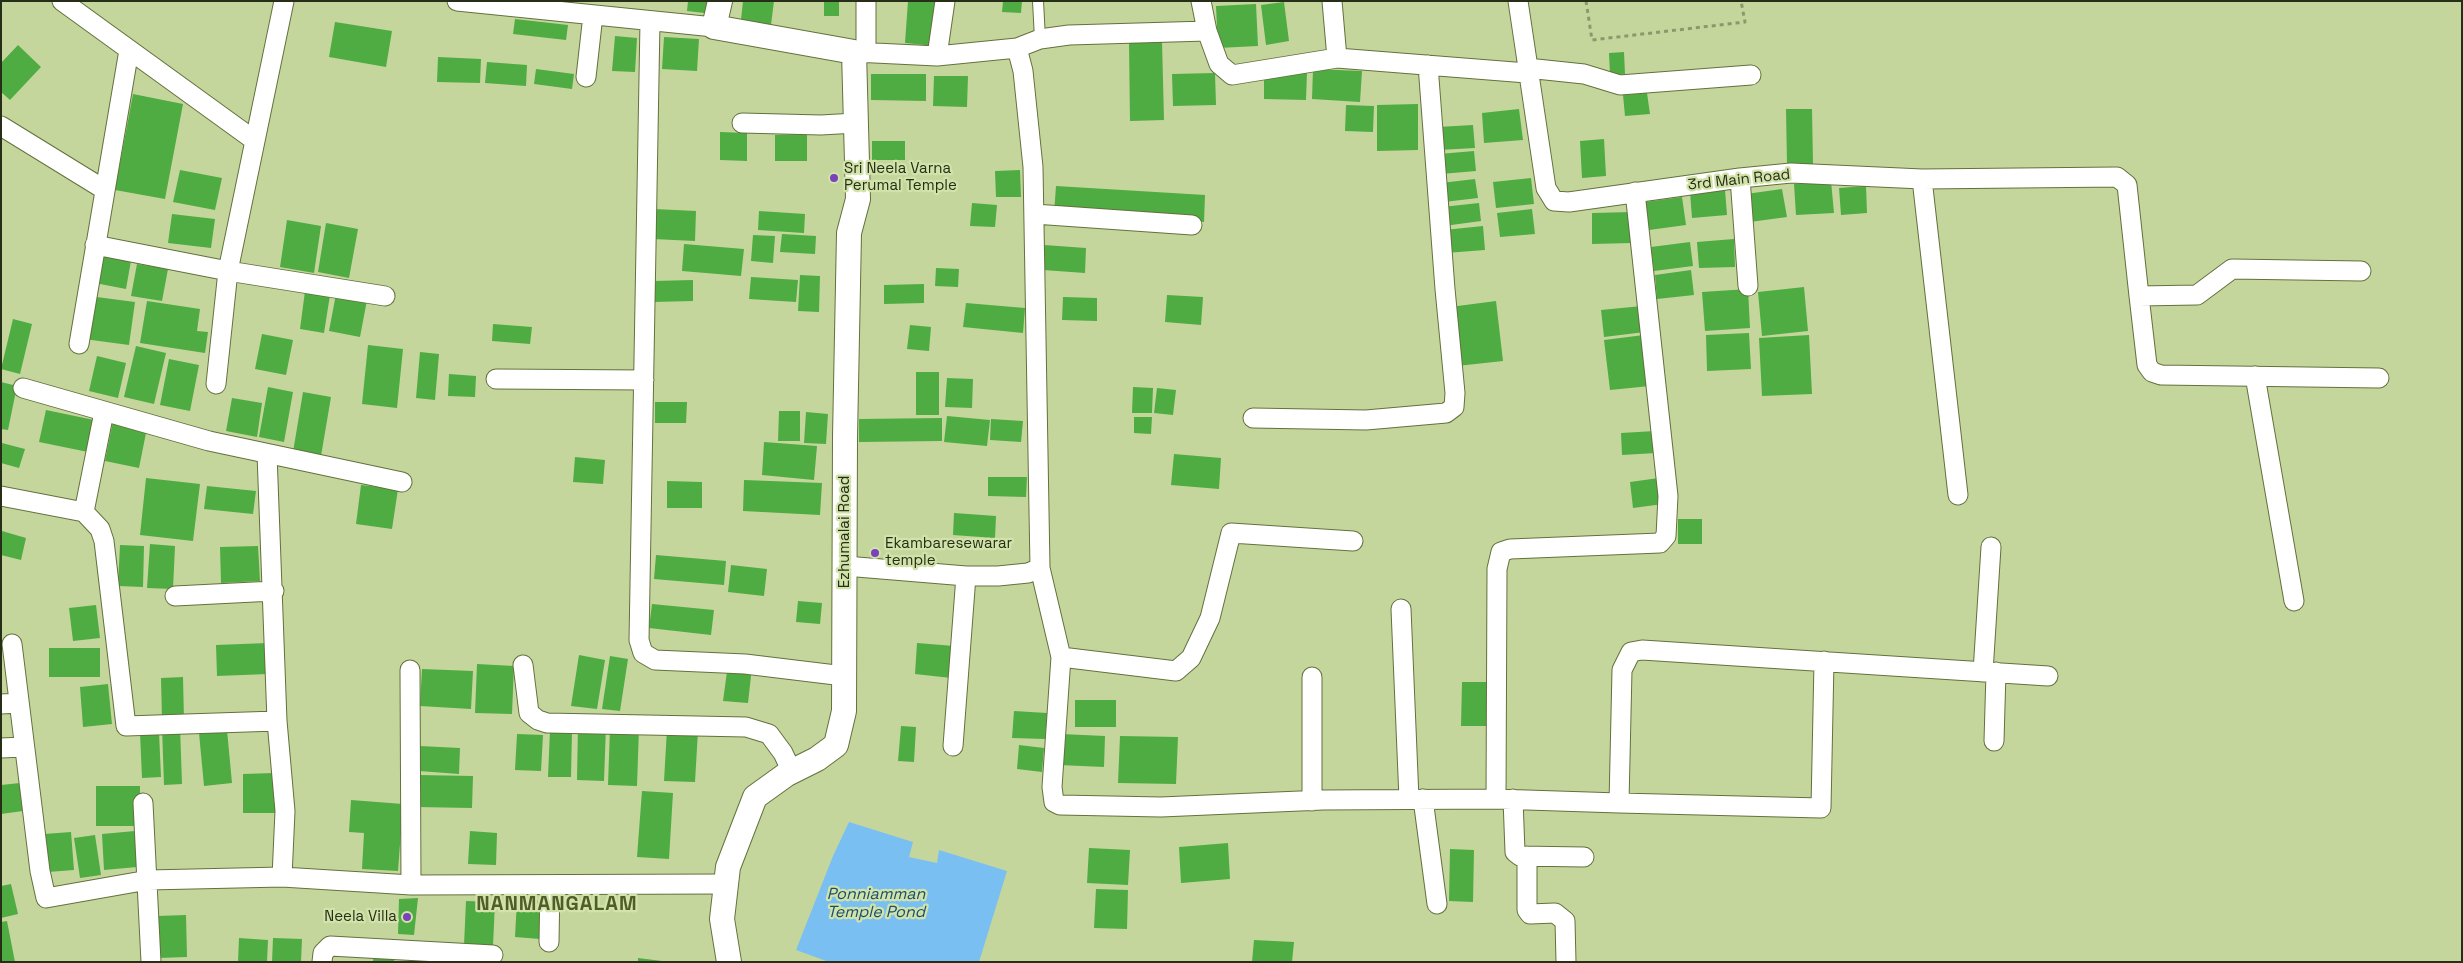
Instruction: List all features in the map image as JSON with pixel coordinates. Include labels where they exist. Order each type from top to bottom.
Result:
[{"type":"street","points":[[62,1],[254,140]]},
{"type":"street","points":[[216,384],[228,271],[284,1]]},
{"type":"street","points":[[457,1],[714,27],[860,53],[937,56],[1017,48],[1040,39],[1069,35],[1207,31]]},
{"type":"street","points":[[714,27],[720,1]]},
{"type":"street","points":[[860,53],[866,1]]},
{"type":"street","points":[[937,56],[945,1]]},
{"type":"street","points":[[1201,1],[1207,31],[1219,64],[1232,75],[1337,58],[1584,74],[1620,86],[1751,75]]},
{"type":"street","points":[[1332,1],[1337,58]]},
{"type":"street","name":"3rd Main Road","points":[[1518,1],[1546,188],[1554,201],[1569,202],[1740,178],[1791,173],[1922,179],[2117,177],[2127,185],[2139,296]]},
{"type":"street","points":[[586,77],[592,15]]},
{"type":"street","points":[[650,21],[639,640],[643,653],[655,660],[745,664],[844,676]]},
{"type":"street","points":[[1017,48],[1022,71],[1033,167],[1040,568],[1061,657],[1052,787],[1054,802],[1060,805],[1161,807],[1312,800],[1504,799],[1821,808],[1824,661]]},
{"type":"street","points":[[79,344],[129,50]]},
{"type":"street","name":"Ezhumalai Road","points":[[729,962],[722,919],[728,867],[755,797],[792,772],[817,759],[836,745],[844,711],[849,234],[858,199],[856,123],[860,53]]},
{"type":"street","points":[[1253,418],[1366,420],[1446,413],[1454,407],[1455,392],[1444,289],[1428,65]]},
{"type":"street","points":[[742,123],[821,125],[856,123]]},
{"type":"street","points":[[1,126],[32,147],[105,190]]},
{"type":"street","points":[[1740,178],[1748,286]]},
{"type":"street","points":[[1922,179],[1958,495]]},
{"type":"street","points":[[1584,857],[1520,856],[1516,852],[1504,799],[1498,568],[1501,552],[1510,548],[1660,543],[1666,536],[1668,496],[1635,192]]},
{"type":"street","points":[[1034,214],[1192,226]]},
{"type":"street","points":[[95,245],[228,271],[385,296]]},
{"type":"street","points":[[2361,271],[2232,269],[2197,295],[2139,296],[2147,365],[2152,372],[2162,375],[2379,378]]},
{"type":"street","points":[[2255,376],[2294,601]]},
{"type":"street","points":[[496,379],[644,380]]},
{"type":"street","points":[[23,388],[209,441],[402,482]]},
{"type":"street","points":[[84,512],[104,412]]},
{"type":"street","points":[[267,454],[274,591],[277,721],[285,810],[282,877]]},
{"type":"street","points":[[1,496],[84,512],[100,529],[104,541],[126,726],[277,721]]},
{"type":"street","points":[[1061,657],[1176,671],[1191,658],[1210,618],[1231,533],[1353,541]]},
{"type":"street","points":[[1991,547],[1990,672],[1994,741]]},
{"type":"street","points":[[845,566],[966,576],[998,576],[1028,573],[1040,568]]},
{"type":"street","points":[[953,746],[966,576]]},
{"type":"street","points":[[175,596],[274,591]]},
{"type":"street","points":[[1401,609],[1416,799],[1437,904]]},
{"type":"street","points":[[12,644],[10,704],[24,747],[46,898],[148,880],[282,877],[411,885],[726,884]]},
{"type":"street","points":[[1619,803],[1622,670],[1632,652],[1642,650],[2048,676]]},
{"type":"street","points":[[523,665],[529,713],[538,720],[547,723],[746,727],[769,734],[783,753],[792,772]]},
{"type":"street","points":[[410,670],[411,885]]},
{"type":"street","points":[[1312,678],[1312,800]]},
{"type":"street","points":[[1,748],[24,747]]},
{"type":"street","points":[[143,803],[151,962]]},
{"type":"street","points":[[1526,856],[1527,910],[1530,914],[1555,913],[1565,921],[1566,962]]},
{"type":"street","points":[[549,942],[550,885]]},
{"type":"street","points":[[322,962],[323,953],[330,946],[493,955]]},
{"type":"lane","points":[[1038,1],[1040,39]]},
{"type":"path","points":[[1586,1],[1592,40],[1745,22],[1741,1]]},
{"type":"water","name":"Ponniamman Temple Pond","points":[[849,822],[913,842],[909,857],[937,863],[939,850],[1007,871],[979,962],[829,962],[796,950],[833,856]]},
{"type":"building","points":[[688,1],[714,1],[713,14],[687,11]]},
{"type":"building","points":[[743,1],[774,1],[770,33],[740,29]]},
{"type":"building","points":[[824,1],[839,1],[839,16],[824,16]]},
{"type":"building","points":[[908,1],[939,1],[935,46],[905,43]]},
{"type":"building","points":[[1003,1],[1022,1],[1021,13],[1002,12]]},
{"type":"building","points":[[1284,2],[1289,41],[1266,45],[1261,5]]},
{"type":"building","points":[[1256,4],[1258,46],[1218,48],[1216,6]]},
{"type":"building","points":[[515,19],[568,25],[566,40],[513,34]]},
{"type":"building","points":[[335,22],[392,31],[386,67],[329,57]]},
{"type":"building","points":[[615,36],[637,38],[635,72],[612,71]]},
{"type":"building","points":[[664,37],[699,39],[697,71],[662,69]]},
{"type":"building","points":[[1162,41],[1164,120],[1130,121],[1129,42]]},
{"type":"building","points":[[18,45],[41,67],[10,100],[1,92],[1,63]]},
{"type":"building","points":[[1624,52],[1625,74],[1610,75],[1609,53]]},
{"type":"building","points":[[438,57],[481,59],[480,83],[437,82]]},
{"type":"building","points":[[487,62],[527,65],[526,86],[485,83]]},
{"type":"building","points":[[536,69],[574,74],[572,89],[534,84]]},
{"type":"building","points":[[1313,69],[1362,71],[1360,102],[1312,99]]},
{"type":"building","points":[[1264,71],[1307,72],[1306,100],[1264,99]]},
{"type":"building","points":[[1215,73],[1216,105],[1173,106],[1172,74]]},
{"type":"building","points":[[871,74],[926,74],[926,101],[871,100]]},
{"type":"building","points":[[934,76],[968,76],[967,107],[933,106]]},
{"type":"building","points":[[1647,93],[1650,114],[1625,116],[1623,95]]},
{"type":"building","points":[[133,94],[183,104],[165,199],[115,190]]},
{"type":"building","points":[[1418,104],[1418,150],[1377,151],[1377,105]]},
{"type":"building","points":[[1346,105],[1374,106],[1373,132],[1345,131]]},
{"type":"building","points":[[1519,109],[1523,140],[1484,143],[1482,113]]},
{"type":"building","points":[[1786,109],[1812,109],[1813,164],[1787,165]]},
{"type":"building","points":[[1473,125],[1475,148],[1439,150],[1438,127]]},
{"type":"building","points":[[720,132],[747,133],[747,161],[720,160]]},
{"type":"building","points":[[807,134],[807,161],[775,161],[775,135]]},
{"type":"building","points":[[1604,139],[1606,176],[1582,178],[1580,141]]},
{"type":"building","points":[[872,141],[905,141],[905,160],[872,160]]},
{"type":"building","points":[[1474,151],[1476,171],[1441,174],[1439,154]]},
{"type":"building","points":[[180,170],[222,178],[215,210],[173,202]]},
{"type":"building","points":[[1020,170],[1021,197],[996,197],[995,171]]},
{"type":"building","points":[[1531,178],[1534,204],[1496,208],[1493,182]]},
{"type":"building","points":[[1475,179],[1478,198],[1444,202],[1441,183]]},
{"type":"building","points":[[1831,181],[1834,213],[1796,215],[1794,184]]},
{"type":"building","points":[[1056,186],[1205,195],[1204,222],[1054,214]]},
{"type":"building","points":[[1866,186],[1867,213],[1841,215],[1839,188]]},
{"type":"building","points":[[1782,189],[1787,217],[1750,222],[1746,194]]},
{"type":"building","points":[[1725,190],[1727,215],[1692,218],[1690,192]]},
{"type":"building","points":[[1682,197],[1686,225],[1649,230],[1645,202]]},
{"type":"building","points":[[972,203],[997,205],[995,227],[970,226]]},
{"type":"building","points":[[1479,203],[1481,221],[1444,226],[1442,207]]},
{"type":"building","points":[[654,209],[696,211],[695,241],[653,239]]},
{"type":"building","points":[[1532,209],[1535,234],[1500,237],[1497,213]]},
{"type":"building","points":[[759,211],[805,214],[804,233],[758,230]]},
{"type":"building","points":[[1632,212],[1632,243],[1592,244],[1592,213]]},
{"type":"building","points":[[172,214],[215,219],[211,248],[168,243]]},
{"type":"building","points":[[287,220],[321,226],[314,273],[280,267]]},
{"type":"building","points":[[326,223],[358,229],[349,278],[318,272]]},
{"type":"building","points":[[1483,226],[1485,250],[1446,253],[1444,230]]},
{"type":"building","points":[[782,234],[816,236],[815,254],[780,252]]},
{"type":"building","points":[[753,235],[775,236],[773,263],[751,261]]},
{"type":"building","points":[[1734,239],[1735,267],[1699,268],[1697,242]]},
{"type":"building","points":[[1690,242],[1693,266],[1654,271],[1651,247]]},
{"type":"building","points":[[684,244],[744,249],[741,276],[682,271]]},
{"type":"building","points":[[1044,245],[1086,248],[1085,273],[1043,270]]},
{"type":"building","points":[[101,249],[132,255],[126,289],[95,283]]},
{"type":"building","points":[[137,264],[168,269],[162,301],[131,296]]},
{"type":"building","points":[[936,268],[959,269],[958,287],[935,286]]},
{"type":"building","points":[[1691,270],[1694,295],[1657,299],[1655,275]]},
{"type":"building","points":[[800,275],[820,276],[819,312],[798,311]]},
{"type":"building","points":[[751,277],[798,280],[796,302],[749,299]]},
{"type":"building","points":[[693,280],[693,301],[654,302],[653,281]]},
{"type":"building","points":[[924,284],[924,303],[884,304],[884,285]]},
{"type":"building","points":[[1804,287],[1808,331],[1762,336],[1758,292]]},
{"type":"building","points":[[1748,289],[1750,328],[1705,331],[1702,292]]},
{"type":"building","points":[[305,291],[330,295],[324,333],[300,329]]},
{"type":"building","points":[[336,294],[367,300],[360,337],[329,331]]},
{"type":"building","points":[[1167,295],[1203,297],[1201,325],[1165,322]]},
{"type":"building","points":[[89,296],[135,302],[129,345],[84,339]]},
{"type":"building","points":[[1063,297],[1097,298],[1097,321],[1062,320]]},
{"type":"building","points":[[147,301],[200,309],[197,331],[208,332],[205,353],[140,343]]},
{"type":"building","points":[[1496,301],[1503,361],[1457,366],[1450,307]]},
{"type":"building","points":[[966,303],[1025,308],[1023,333],[963,327]]},
{"type":"building","points":[[1642,306],[1645,332],[1604,337],[1601,310]]},
{"type":"building","points":[[13,319],[32,324],[20,374],[1,369]]},
{"type":"building","points":[[493,324],[532,327],[530,344],[492,341]]},
{"type":"building","points":[[910,325],[931,327],[929,351],[907,349]]},
{"type":"building","points":[[1749,333],[1751,369],[1707,371],[1706,335]]},
{"type":"building","points":[[262,334],[293,340],[286,375],[255,369]]},
{"type":"building","points":[[1644,335],[1650,386],[1610,390],[1604,340]]},
{"type":"building","points":[[1809,335],[1812,394],[1762,396],[1759,338]]},
{"type":"building","points":[[368,345],[403,349],[397,408],[362,404]]},
{"type":"building","points":[[136,346],[166,353],[154,404],[124,397]]},
{"type":"building","points":[[420,352],[439,354],[435,400],[416,398]]},
{"type":"building","points":[[97,356],[126,363],[118,398],[89,391]]},
{"type":"building","points":[[169,359],[199,365],[190,411],[160,405]]},
{"type":"building","points":[[916,372],[939,372],[939,415],[916,415]]},
{"type":"building","points":[[449,374],[476,376],[475,397],[448,396]]},
{"type":"building","points":[[947,378],[973,379],[972,408],[945,407]]},
{"type":"building","points":[[1,382],[17,386],[8,430],[1,429]]},
{"type":"building","points":[[268,387],[293,392],[284,442],[259,437]]},
{"type":"building","points":[[1133,387],[1153,388],[1152,413],[1132,413]]},
{"type":"building","points":[[1157,388],[1176,390],[1173,415],[1154,413]]},
{"type":"building","points":[[303,392],[331,397],[321,456],[293,452]]},
{"type":"building","points":[[232,398],[262,403],[257,437],[226,431]]},
{"type":"building","points":[[655,402],[687,402],[686,423],[655,423]]},
{"type":"building","points":[[46,410],[94,420],[88,452],[39,442]]},
{"type":"building","points":[[779,411],[800,411],[800,441],[778,441]]},
{"type":"building","points":[[806,412],[828,414],[826,444],[804,443]]},
{"type":"building","points":[[947,416],[990,420],[987,446],[944,442]]},
{"type":"building","points":[[1134,417],[1152,417],[1151,434],[1134,433]]},
{"type":"building","points":[[942,418],[942,441],[859,442],[859,419]]},
{"type":"building","points":[[991,419],[1023,421],[1021,442],[990,440]]},
{"type":"building","points":[[113,421],[147,428],[139,468],[105,461]]},
{"type":"building","points":[[1655,431],[1656,453],[1622,455],[1621,433]]},
{"type":"building","points":[[764,442],[817,446],[814,480],[762,475]]},
{"type":"building","points":[[2,443],[25,449],[19,468],[1,463]]},
{"type":"building","points":[[1174,454],[1221,458],[1219,489],[1171,485]]},
{"type":"building","points":[[575,457],[605,460],[603,484],[573,482]]},
{"type":"building","points":[[988,477],[1027,477],[1026,497],[988,496]]},
{"type":"building","points":[[146,478],[200,484],[193,541],[140,535]]},
{"type":"building","points":[[1659,478],[1663,504],[1633,508],[1630,482]]},
{"type":"building","points":[[744,480],[822,483],[820,515],[743,511]]},
{"type":"building","points":[[667,481],[702,482],[702,508],[667,508]]},
{"type":"building","points":[[361,485],[398,489],[392,529],[356,524]]},
{"type":"building","points":[[207,486],[256,491],[253,514],[204,509]]},
{"type":"building","points":[[954,513],[996,516],[995,538],[953,535]]},
{"type":"building","points":[[1678,519],[1702,519],[1702,544],[1678,544]]},
{"type":"building","points":[[2,531],[26,538],[21,560],[1,555]]},
{"type":"building","points":[[150,544],[175,546],[173,589],[147,588]]},
{"type":"building","points":[[120,545],[144,546],[143,587],[118,586]]},
{"type":"building","points":[[258,546],[260,581],[221,583],[220,547]]},
{"type":"building","points":[[656,555],[726,561],[724,585],[654,579]]},
{"type":"building","points":[[731,565],[767,569],[764,596],[728,592]]},
{"type":"building","points":[[798,601],[822,603],[820,624],[796,622]]},
{"type":"building","points":[[652,604],[714,610],[711,635],[649,628]]},
{"type":"building","points":[[96,605],[100,638],[73,641],[69,608]]},
{"type":"building","points":[[268,643],[268,674],[217,676],[216,645]]},
{"type":"building","points":[[917,643],[954,646],[951,678],[915,674]]},
{"type":"building","points":[[49,648],[100,648],[100,677],[49,677]]},
{"type":"building","points":[[579,655],[605,660],[597,709],[571,706]]},
{"type":"building","points":[[610,656],[628,659],[620,711],[602,709]]},
{"type":"building","points":[[477,664],[514,666],[512,714],[475,713]]},
{"type":"building","points":[[728,664],[752,667],[748,703],[723,701]]},
{"type":"building","points":[[422,669],[473,671],[471,709],[420,706]]},
{"type":"building","points":[[183,677],[184,720],[162,720],[161,678]]},
{"type":"building","points":[[1462,682],[1492,682],[1491,726],[1461,726]]},
{"type":"building","points":[[108,684],[112,724],[83,727],[80,687]]},
{"type":"building","points":[[1075,700],[1116,700],[1116,727],[1075,727]]},
{"type":"building","points":[[1014,711],[1047,713],[1045,739],[1012,738]]},
{"type":"building","points":[[578,725],[606,726],[604,781],[577,780]]},
{"type":"building","points":[[180,726],[182,784],[164,785],[162,727]]},
{"type":"building","points":[[901,726],[916,727],[914,762],[898,761]]},
{"type":"building","points":[[610,728],[639,728],[637,786],[608,785]]},
{"type":"building","points":[[667,729],[698,731],[695,782],[664,781]]},
{"type":"building","points":[[227,730],[232,783],[204,786],[199,733]]},
{"type":"building","points":[[550,730],[572,730],[571,777],[548,777]]},
{"type":"building","points":[[159,732],[161,777],[142,778],[140,733]]},
{"type":"building","points":[[517,734],[543,735],[541,771],[515,770]]},
{"type":"building","points":[[1061,734],[1105,736],[1104,767],[1059,765]]},
{"type":"building","points":[[1120,736],[1178,737],[1176,784],[1118,783]]},
{"type":"building","points":[[1019,745],[1044,748],[1042,772],[1017,769]]},
{"type":"building","points":[[420,746],[460,748],[459,774],[419,771]]},
{"type":"building","points":[[274,773],[275,813],[243,813],[243,774]]},
{"type":"building","points":[[418,775],[473,776],[472,808],[417,807]]},
{"type":"building","points":[[20,783],[23,811],[1,814],[1,785]]},
{"type":"building","points":[[96,786],[140,786],[140,826],[96,826]]},
{"type":"building","points":[[642,791],[673,793],[669,859],[637,857]]},
{"type":"building","points":[[351,800],[403,804],[398,871],[362,869],[364,833],[349,832]]},
{"type":"building","points":[[135,831],[137,867],[104,870],[102,834]]},
{"type":"building","points":[[470,831],[497,833],[496,865],[468,864]]},
{"type":"building","points":[[71,832],[74,870],[48,872],[44,834]]},
{"type":"building","points":[[95,835],[101,875],[80,878],[74,838]]},
{"type":"building","points":[[1228,843],[1230,879],[1181,883],[1179,847]]},
{"type":"building","points":[[1089,848],[1130,850],[1128,885],[1087,883]]},
{"type":"building","points":[[1450,849],[1474,850],[1473,902],[1449,901]]},
{"type":"building","points":[[11,884],[18,914],[1,918],[1,886]]},
{"type":"building","points":[[1096,889],[1128,890],[1127,929],[1094,928]]},
{"type":"building","name":"Neela Villa","points":[[418,898],[414,935],[398,934],[399,899]]},
{"type":"building","points":[[517,899],[542,901],[540,939],[515,937]]},
{"type":"building","points":[[466,901],[495,902],[493,946],[464,945]]},
{"type":"building","points":[[186,915],[187,957],[158,958],[157,916]]},
{"type":"building","points":[[7,921],[15,962],[1,962],[1,922]]},
{"type":"building","points":[[239,938],[268,940],[267,962],[238,962]]},
{"type":"building","points":[[273,938],[302,939],[301,962],[272,962]]},
{"type":"building","points":[[1254,940],[1294,942],[1292,962],[1252,962]]},
{"type":"building","points":[[374,951],[395,952],[394,962],[373,962]]},
{"type":"building","points":[[638,958],[662,961],[662,962],[638,962]]},
{"type":"place","name":"Sri Neela Varna Perumal Temple","points":[[834,178]]},
{"type":"place","name":"Ekambaresewarar temple","points":[[875,553]]},
{"type":"place","name":"Neela Villa","points":[[407,917]]},
{"type":"district","name":"NANMANGALAM","points":[[557,905]]}]
